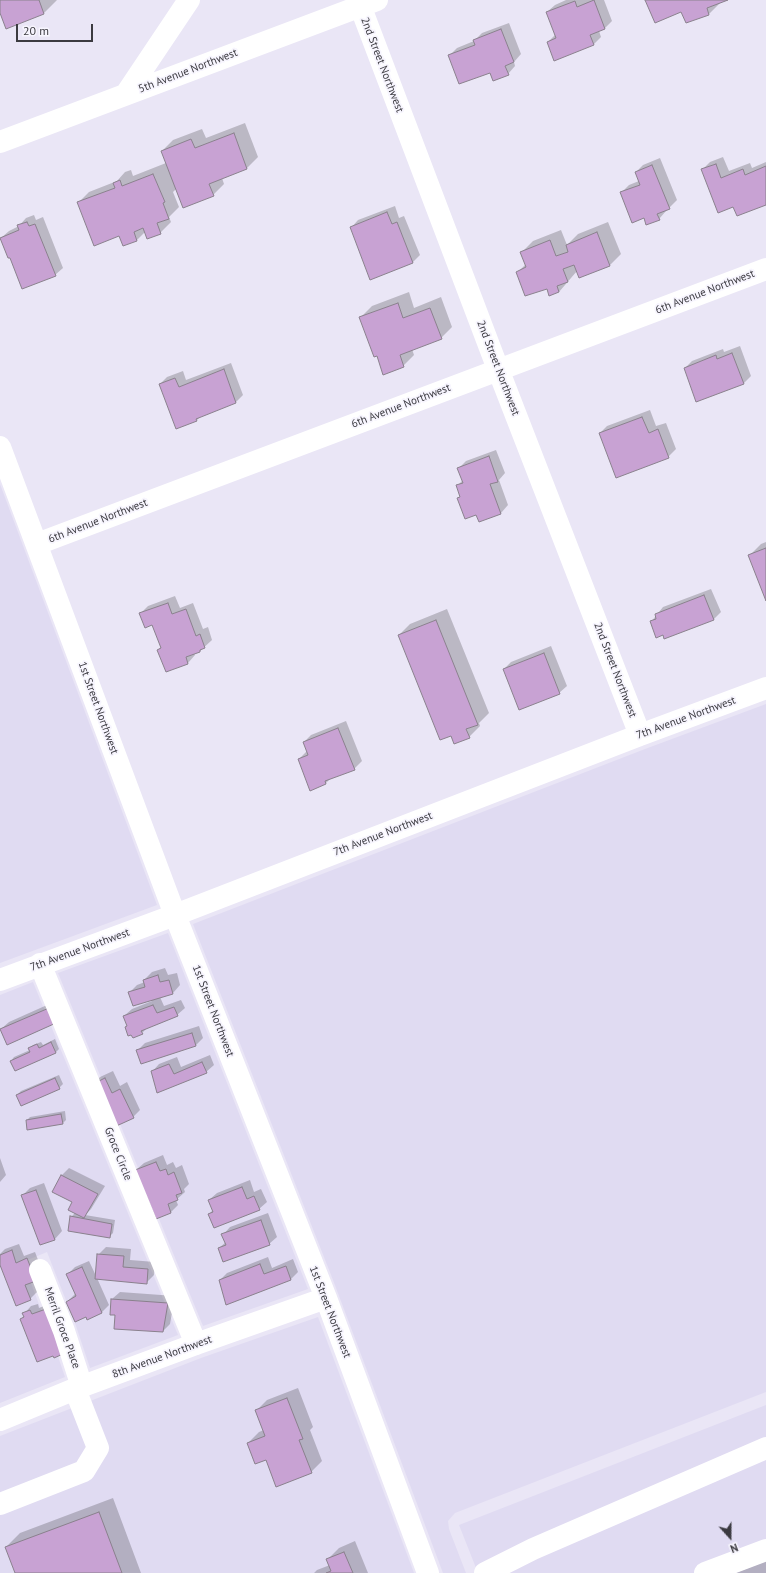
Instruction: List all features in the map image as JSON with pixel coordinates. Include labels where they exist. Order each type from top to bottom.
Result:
[{"type":"street","points":[[126,94],[189,0]]},
{"type":"street","name":"5th Avenue Northwest","points":[[0,142],[365,2]]},
{"type":"street","name":"2nd Street Northwest","points":[[365,2],[498,369],[640,735]]},
{"type":"street","name":"6th Avenue Northwest","points":[[37,544],[766,269]]},
{"type":"street","name":"1st Street Northwest","points":[[2,460],[37,544],[175,915],[326,1298],[428,1573]]},
{"type":"street","name":"7th Avenue Northwest","points":[[0,980],[175,915],[640,735],[766,688]]},
{"type":"street","name":"Groce Circle","points":[[40,964],[196,1344]]},
{"type":"street","name":"Merril Groce Place","points":[[0,1504],[84,1471],[98,1448],[78,1388],[64,1331],[40,1270]]},
{"type":"street","name":"8th Avenue Northwest","points":[[2,1413],[78,1388],[326,1298]]},
{"type":"street","points":[[485,1573],[533,1549],[766,1448]]},
{"type":"street","points":[[705,1573],[766,1550]]},
{"type":"shaded area","points":[[0,484],[157,905],[0,963]]},
{"type":"shaded area","points":[[766,704],[766,1392],[455,1513],[448,1521],[449,1529],[466,1573],[443,1573],[333,1280],[193,924],[645,749]]},
{"type":"shaded area","points":[[168,933],[308,1289],[203,1326],[58,973]]},
{"type":"shaded area","points":[[33,982],[178,1335],[90,1368],[76,1326],[47,1252],[23,1262],[65,1377],[0,1403],[0,995]]},
{"type":"shaded area","points":[[318,1317],[414,1573],[0,1573],[0,1436],[201,1358]]},
{"type":"shaded area","points":[[766,1405],[766,1573],[478,1573],[459,1525]]},
{"type":"building","points":[[0,0],[39,0],[44,14],[6,29],[0,13]]},
{"type":"building","points":[[594,0],[605,29],[590,35],[594,45],[554,61],[547,42],[556,38],[546,12],[575,1],[577,7]]},
{"type":"building","points":[[645,0],[728,0],[707,8],[709,15],[686,23],[681,12],[655,23]]},
{"type":"building","points":[[501,29],[514,62],[505,66],[509,75],[493,81],[490,73],[459,84],[448,55],[475,45],[473,40]]},
{"type":"building","points":[[234,133],[247,169],[209,184],[214,196],[183,208],[161,151],[191,139],[195,148]]},
{"type":"building","points":[[716,164],[721,178],[743,169],[745,175],[766,166],[766,205],[737,216],[733,207],[718,213],[701,169]]},
{"type":"building","points":[[652,165],[670,209],[657,214],[660,220],[646,225],[644,218],[632,223],[620,192],[640,185],[635,172]]},
{"type":"building","points":[[153,174],[165,202],[163,203],[169,219],[157,223],[161,234],[147,239],[143,228],[134,232],[137,241],[123,246],[119,236],[94,246],[77,202],[115,188],[113,183],[120,180],[122,186]]},
{"type":"building","points":[[387,212],[392,224],[397,222],[413,263],[370,280],[350,227]]},
{"type":"building","points":[[27,222],[29,226],[35,224],[56,276],[22,289],[10,258],[8,258],[0,238],[19,230],[17,225]]},
{"type":"building","points":[[597,232],[610,266],[579,278],[574,265],[563,269],[568,282],[557,286],[559,292],[549,296],[547,289],[525,296],[516,272],[526,267],[520,252],[550,240],[556,256],[568,252],[566,245]]},
{"type":"building","points":[[398,303],[403,318],[430,308],[442,339],[400,355],[404,367],[383,375],[377,356],[374,357],[359,317]]},
{"type":"building","points":[[732,353],[744,384],[696,402],[684,368],[716,355],[717,359]]},
{"type":"building","points":[[224,369],[236,403],[196,419],[197,421],[176,429],[159,384],[175,378],[179,387]]},
{"type":"building","points":[[642,417],[649,433],[658,429],[669,458],[616,478],[599,433]]},
{"type":"building","points":[[489,456],[498,482],[490,484],[501,514],[479,522],[476,515],[465,519],[457,498],[460,497],[456,485],[463,483],[457,468]]},
{"type":"building","points":[[766,548],[766,601],[748,555]]},
{"type":"building","points":[[704,595],[714,620],[664,639],[663,635],[656,638],[650,621],[656,619],[655,614]]},
{"type":"building","points":[[168,603],[172,614],[186,609],[196,636],[200,634],[205,648],[200,650],[200,652],[186,657],[188,664],[166,672],[157,650],[161,648],[152,625],[145,628],[139,613]]},
{"type":"building","points":[[436,620],[478,725],[466,729],[470,738],[454,744],[451,736],[440,740],[398,635]]},
{"type":"building","points":[[544,653],[560,694],[519,710],[503,669]]},
{"type":"building","points":[[338,728],[355,770],[325,781],[326,784],[310,791],[298,759],[308,755],[303,742]]},
{"type":"building","points":[[158,975],[160,982],[169,980],[173,994],[133,1006],[128,992],[145,987],[143,980]]},
{"type":"building","points":[[153,1005],[157,1013],[174,1007],[178,1016],[141,1031],[143,1034],[133,1038],[131,1035],[128,1036],[125,1027],[127,1026],[123,1016]]},
{"type":"building","points":[[49,1008],[56,1023],[7,1045],[0,1029]]},
{"type":"building","points":[[192,1033],[196,1046],[141,1064],[136,1050]]},
{"type":"building","points":[[51,1042],[56,1053],[15,1071],[10,1061],[30,1052],[28,1048],[37,1044],[39,1048]]},
{"type":"building","points":[[202,1062],[207,1073],[157,1093],[151,1071],[169,1064],[174,1074]]},
{"type":"building","points":[[55,1078],[60,1089],[21,1106],[16,1095]]},
{"type":"building","points":[[105,1078],[112,1093],[120,1089],[134,1118],[112,1128],[91,1085]]},
{"type":"building","points":[[61,1114],[63,1124],[27,1130],[26,1120]]},
{"type":"building","points":[[156,1162],[160,1171],[166,1169],[168,1175],[174,1172],[182,1193],[176,1195],[178,1200],[168,1204],[171,1213],[156,1219],[135,1170]]},
{"type":"building","points":[[61,1175],[98,1194],[84,1218],[68,1210],[72,1202],[52,1192]]},
{"type":"building","points":[[242,1187],[247,1199],[254,1196],[260,1210],[214,1228],[208,1214],[213,1212],[208,1200]]},
{"type":"building","points":[[36,1190],[55,1240],[40,1245],[21,1195]]},
{"type":"building","points":[[70,1216],[112,1224],[110,1238],[68,1231]]},
{"type":"building","points":[[261,1220],[270,1245],[223,1262],[218,1248],[226,1245],[221,1234]]},
{"type":"building","points":[[12,1250],[16,1263],[27,1258],[36,1281],[25,1285],[31,1300],[16,1306],[0,1265],[0,1255]]},
{"type":"building","points":[[97,1254],[124,1256],[123,1267],[148,1269],[147,1284],[95,1279]]},
{"type":"building","points":[[260,1264],[264,1274],[286,1266],[291,1280],[226,1305],[219,1280]]},
{"type":"building","points":[[82,1267],[102,1313],[87,1320],[86,1317],[75,1322],[66,1302],[76,1296],[66,1274]]},
{"type":"building","points":[[111,1299],[168,1303],[163,1332],[114,1329],[115,1315],[110,1315]]},
{"type":"building","points":[[46,1309],[63,1354],[37,1362],[20,1319],[24,1317],[22,1313],[30,1310],[32,1314]]},
{"type":"building","points":[[287,1398],[303,1439],[299,1440],[312,1473],[276,1487],[266,1460],[255,1464],[247,1443],[265,1436],[255,1410]]},
{"type":"building","points":[[99,1512],[122,1573],[15,1573],[5,1547]]},
{"type":"building","points":[[344,1552],[353,1573],[326,1573],[331,1571],[326,1559]]}]
